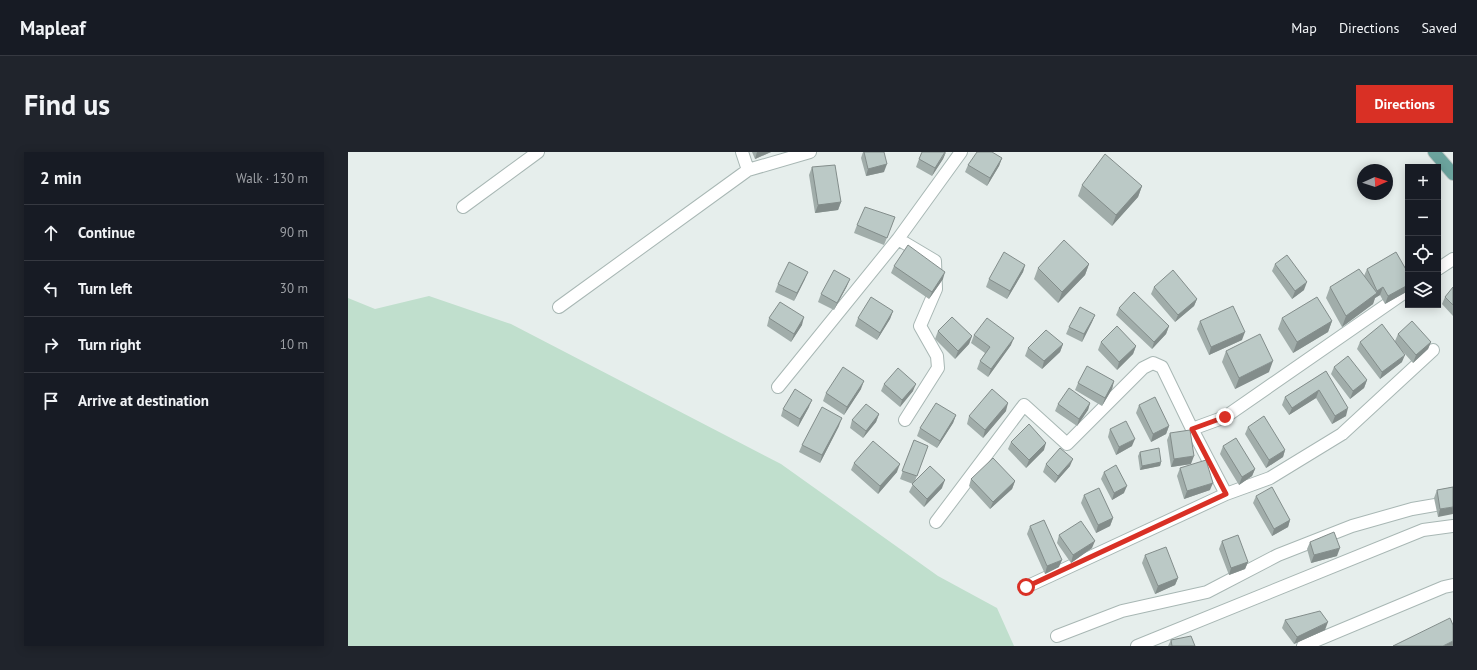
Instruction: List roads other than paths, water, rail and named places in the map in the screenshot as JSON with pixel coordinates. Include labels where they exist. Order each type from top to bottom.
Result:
[{"type":"main road","points":[[1434,152],[1453,174]]},
{"type":"street","points":[[463,207],[538,152]]},
{"type":"street","points":[[742,152],[748,170]]},
{"type":"street","points":[[559,307],[748,170],[810,152]]},
{"type":"street","points":[[778,387],[898,240],[961,152]]},
{"type":"street","points":[[898,240],[935,261],[936,289],[920,326],[938,356],[938,368],[905,420]]},
{"type":"street","points":[[1441,267],[1453,259]]},
{"type":"street","points":[[1192,429],[1225,417],[1405,292]]},
{"type":"street","points":[[1026,587],[1226,494],[1270,478],[1342,434],[1433,350]]},
{"type":"street","points":[[936,522],[1024,405],[1067,444],[1143,368],[1153,364],[1162,367],[1226,494]]},
{"type":"street","points":[[1057,636],[1122,611],[1207,592],[1278,555],[1352,526],[1412,509],[1453,502]]},
{"type":"street","points":[[1137,646],[1423,530],[1453,526]]},
{"type":"street","points":[[1303,646],[1444,587],[1453,586]]}]
